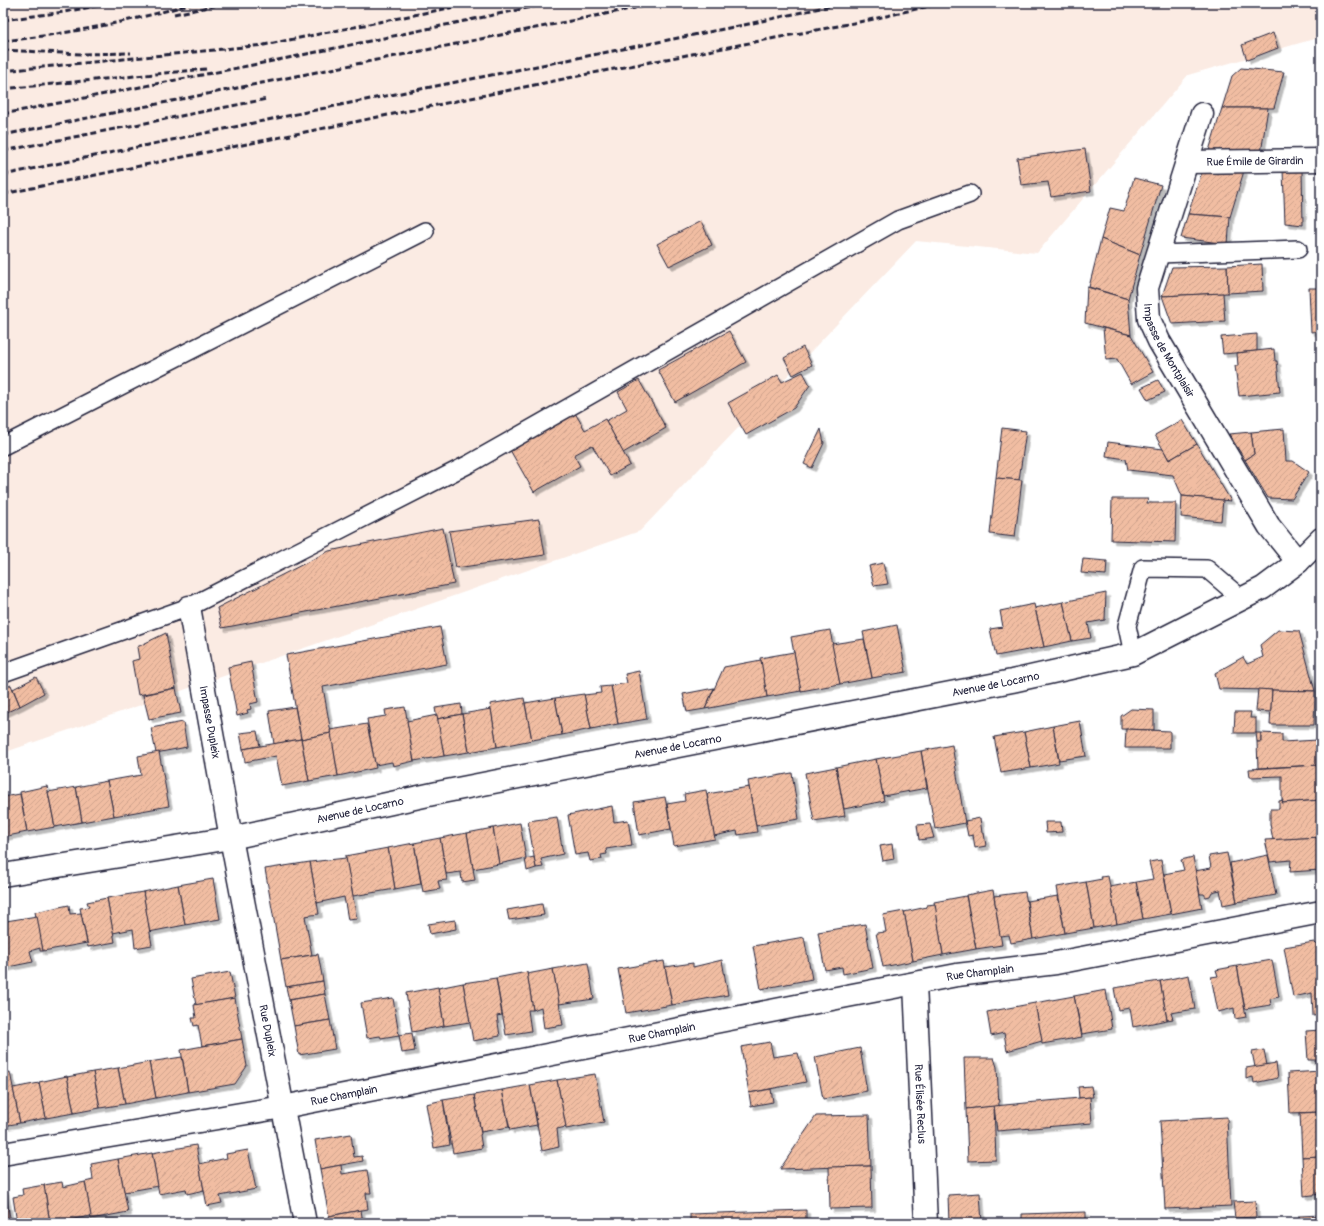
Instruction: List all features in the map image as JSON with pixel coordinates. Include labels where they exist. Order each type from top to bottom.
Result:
[{"type":"street","name":"Impasse de Montplaisir","points":[[1202,114],[1147,288],[1149,319],[1159,341],[1269,526],[1298,562]]},
{"type":"street","name":"Rue Émile de Girardin","points":[[1188,162],[1321,160]]},
{"type":"street","name":"Avenue de Locarno","points":[[3,875],[231,838],[442,792],[1012,681],[1133,654],[1263,588],[1319,547]]},
{"type":"street","name":"Impasse Dupleix","points":[[189,607],[231,838]]},
{"type":"street","name":"Rue Dupleix","points":[[231,838],[305,1223]]},
{"type":"street","name":"Rue Champlain","points":[[3,1154],[283,1107],[839,997],[957,976],[1056,963],[1321,912]]},
{"type":"street","name":"Rue Élisée Reclus","points":[[915,984],[926,1223]]},
{"type":"lane","points":[[3,673],[189,607],[471,463],[898,220],[970,194]]},
{"type":"lane","points":[[3,446],[425,232]]},
{"type":"lane","points":[[1159,254],[1298,249]]},
{"type":"lane","points":[[1133,654],[1127,626],[1143,568],[1207,569],[1242,599]]},
{"type":"shaded area","points":[[3,3],[1321,3],[1321,37],[1188,75],[1037,253],[916,241],[640,531],[3,753]]},
{"type":"building","points":[[1273,33],[1278,48],[1247,60],[1242,45]]},
{"type":"building","points":[[1241,68],[1284,72],[1274,108],[1222,108],[1232,76]]},
{"type":"building","points":[[1222,108],[1268,108],[1261,153],[1208,154]]},
{"type":"building","points":[[1085,149],[1091,191],[1051,197],[1048,182],[1021,185],[1017,158]]},
{"type":"building","points":[[1203,169],[1244,171],[1230,217],[1188,214]]},
{"type":"building","points":[[1283,170],[1302,170],[1303,225],[1285,223]]},
{"type":"building","points":[[1134,178],[1161,185],[1140,255],[1101,239],[1110,208],[1124,211]]},
{"type":"building","points":[[1188,214],[1230,217],[1228,244],[1181,238]]},
{"type":"building","points":[[701,221],[712,245],[669,266],[657,244]]},
{"type":"building","points":[[1101,239],[1140,255],[1128,299],[1089,287]]},
{"type":"building","points":[[1262,264],[1263,291],[1228,293],[1227,266]]},
{"type":"building","points":[[1227,266],[1228,293],[1162,296],[1172,267]]},
{"type":"building","points":[[1087,287],[1128,299],[1131,335],[1085,323]]},
{"type":"building","points":[[1309,288],[1321,288],[1321,331],[1311,332]]},
{"type":"building","points":[[1223,293],[1225,321],[1172,324],[1162,296]]},
{"type":"building","points":[[1103,328],[1131,335],[1153,372],[1131,384],[1117,359],[1106,360]]},
{"type":"building","points":[[729,331],[746,362],[675,402],[658,370]]},
{"type":"building","points":[[1257,334],[1257,351],[1223,354],[1221,337]]},
{"type":"building","points":[[803,347],[812,365],[793,375],[784,358]]},
{"type":"building","points":[[1274,349],[1275,361],[1277,361],[1280,392],[1239,396],[1235,366],[1238,366],[1237,353]]},
{"type":"building","points":[[803,372],[810,385],[794,408],[746,435],[728,403],[778,375],[782,382]]},
{"type":"building","points":[[639,380],[666,428],[623,453],[606,421],[627,409],[618,392]]},
{"type":"building","points":[[1158,380],[1165,392],[1148,400],[1141,388]]},
{"type":"building","points":[[575,413],[585,430],[605,419],[630,465],[610,476],[592,445],[574,455],[580,466],[534,492],[510,450]]},
{"type":"building","points":[[1182,420],[1197,444],[1169,460],[1155,435]]},
{"type":"building","points":[[1002,428],[1026,431],[1019,480],[996,478]]},
{"type":"building","points":[[821,429],[824,443],[812,468],[804,464]]},
{"type":"building","points":[[1284,429],[1286,461],[1293,461],[1309,472],[1292,499],[1268,498],[1245,460],[1254,454],[1251,432]]},
{"type":"building","points":[[1251,432],[1254,454],[1245,460],[1229,434]]},
{"type":"building","points":[[1108,442],[1163,449],[1169,460],[1197,444],[1231,501],[1182,496],[1173,475],[1128,470],[1126,459],[1106,456]]},
{"type":"building","points":[[996,478],[1022,480],[1015,537],[990,534]]},
{"type":"building","points":[[1182,496],[1223,500],[1221,521],[1181,517]]},
{"type":"building","points":[[1112,499],[1148,499],[1147,503],[1176,503],[1175,542],[1111,540]]},
{"type":"building","points":[[539,519],[545,555],[456,568],[449,531]]},
{"type":"building","points":[[443,528],[454,584],[222,628],[217,608],[329,551]]},
{"type":"building","points":[[1083,559],[1107,561],[1106,575],[1081,573]]},
{"type":"building","points":[[883,563],[888,584],[874,586],[869,566]]},
{"type":"building","points":[[1106,593],[1105,620],[1088,623],[1091,638],[1072,641],[1063,602]]},
{"type":"building","points":[[1063,602],[1072,641],[1044,647],[1035,608]]},
{"type":"building","points":[[1034,604],[1044,647],[996,656],[990,629],[1003,627],[1000,611]]},
{"type":"building","points":[[897,625],[906,672],[872,678],[863,632]]},
{"type":"building","points":[[440,627],[447,664],[323,687],[331,733],[301,739],[286,655]]},
{"type":"building","points":[[830,630],[840,684],[801,691],[791,637]]},
{"type":"building","points":[[1278,630],[1299,631],[1315,691],[1219,689],[1215,673],[1243,657],[1247,664],[1263,657],[1260,645]]},
{"type":"building","points":[[166,633],[176,688],[138,695],[132,661],[139,659],[137,647]]},
{"type":"building","points":[[864,639],[872,678],[840,684],[832,644]]},
{"type":"building","points":[[794,652],[801,691],[767,697],[760,658]]},
{"type":"building","points":[[761,660],[767,697],[705,709],[724,667]]},
{"type":"building","points":[[251,662],[258,702],[250,704],[251,709],[247,710],[248,713],[237,716],[228,667]]},
{"type":"building","points":[[639,671],[647,719],[618,724],[611,686],[627,683],[625,674]]},
{"type":"building","points":[[36,677],[44,693],[20,706],[13,689]]},
{"type":"building","points":[[11,685],[20,706],[3,714],[3,689]]},
{"type":"building","points":[[611,686],[618,724],[591,729],[584,695],[601,693],[600,687]]},
{"type":"building","points":[[176,688],[181,713],[149,719],[143,695]]},
{"type":"building","points":[[714,688],[705,709],[687,712],[683,694]]},
{"type":"building","points":[[1258,689],[1272,690],[1271,712],[1256,711]]},
{"type":"building","points":[[1272,690],[1315,691],[1314,725],[1270,725]]},
{"type":"building","points":[[584,694],[591,729],[562,735],[555,698]]},
{"type":"building","points":[[524,698],[532,740],[497,747],[490,704]]},
{"type":"building","points":[[555,698],[562,735],[532,740],[525,703]]},
{"type":"building","points":[[461,704],[462,714],[437,719],[435,708]]},
{"type":"building","points":[[295,707],[301,739],[274,744],[269,711]]},
{"type":"building","points":[[405,707],[414,761],[393,766],[392,762],[375,765],[367,719],[386,716],[385,710]]},
{"type":"building","points":[[491,709],[497,747],[469,752],[462,714]]},
{"type":"building","points":[[1131,709],[1154,710],[1154,730],[1121,729],[1121,716]]},
{"type":"building","points":[[1235,712],[1251,712],[1250,718],[1256,718],[1256,733],[1234,733]]},
{"type":"building","points":[[462,714],[469,752],[444,756],[437,719]]},
{"type":"building","points":[[437,715],[444,756],[414,761],[407,721]]},
{"type":"building","points":[[1080,721],[1086,756],[1059,760],[1053,726]]},
{"type":"building","points":[[183,722],[187,747],[156,753],[151,728]]},
{"type":"building","points":[[367,724],[376,768],[338,776],[330,730]]},
{"type":"building","points":[[1053,726],[1059,763],[1031,768],[1024,732]]},
{"type":"building","points":[[1126,729],[1170,731],[1170,748],[1125,748]]},
{"type":"building","points":[[257,731],[260,746],[243,749],[240,733]]},
{"type":"building","points":[[1024,732],[1031,768],[1001,773],[994,737]]},
{"type":"building","points":[[331,733],[338,776],[309,781],[301,739]]},
{"type":"building","points":[[1256,733],[1261,733],[1261,742],[1257,742]]},
{"type":"building","points":[[1261,733],[1282,734],[1282,742],[1318,740],[1320,765],[1258,768],[1257,742],[1261,742]]},
{"type":"building","points":[[301,739],[309,781],[282,786],[276,756],[245,762],[243,749]]},
{"type":"building","points":[[952,745],[965,823],[935,829],[921,751]]},
{"type":"building","points":[[921,751],[927,788],[883,796],[876,759]]},
{"type":"building","points":[[159,752],[169,806],[114,816],[107,781],[141,775],[138,756]]},
{"type":"building","points":[[876,759],[884,801],[844,809],[836,767]]},
{"type":"building","points":[[1320,765],[1321,800],[1282,803],[1282,776],[1250,777],[1249,769]]},
{"type":"building","points":[[836,767],[845,816],[814,821],[805,773]]},
{"type":"building","points":[[792,773],[799,819],[756,826],[748,781]]},
{"type":"building","points":[[107,781],[114,816],[82,822],[76,787]]},
{"type":"building","points":[[47,786],[55,827],[27,832],[20,792]]},
{"type":"building","points":[[76,787],[82,822],[55,827],[48,792]]},
{"type":"building","points":[[749,787],[757,832],[738,835],[737,831],[714,836],[707,794]]},
{"type":"building","points":[[706,790],[715,839],[674,846],[667,804],[685,801],[684,794]]},
{"type":"building","points":[[20,794],[27,832],[3,837],[3,797]]},
{"type":"building","points":[[665,797],[671,829],[639,835],[634,802]]},
{"type":"building","points":[[1283,800],[1282,803],[1321,800],[1321,837],[1273,840],[1270,824],[1270,809],[1279,809],[1279,801]]},
{"type":"building","points":[[612,806],[614,822],[628,820],[632,845],[606,849],[607,854],[601,855],[602,859],[590,861],[588,853],[575,855],[568,815]]},
{"type":"building","points":[[557,817],[563,854],[541,859],[543,867],[536,868],[528,821]]},
{"type":"building","points":[[980,818],[986,846],[975,848],[973,835],[968,836],[965,821]]},
{"type":"building","points":[[1045,822],[1061,822],[1062,832],[1046,833]]},
{"type":"building","points":[[520,823],[526,858],[499,864],[493,828]]},
{"type":"building","points":[[930,824],[934,838],[919,840],[917,825]]},
{"type":"building","points":[[493,828],[499,864],[473,869],[467,833]]},
{"type":"building","points":[[467,833],[475,880],[462,882],[461,872],[446,874],[440,838]]},
{"type":"building","points":[[1321,837],[1321,870],[1290,872],[1291,860],[1270,862],[1265,840]]},
{"type":"building","points":[[440,838],[447,880],[438,881],[440,889],[423,892],[414,843]]},
{"type":"building","points":[[414,843],[421,884],[395,889],[388,848]]},
{"type":"building","points":[[892,844],[894,859],[883,861],[880,846]]},
{"type":"building","points":[[388,848],[395,889],[353,896],[345,856]]},
{"type":"building","points":[[1227,853],[1237,902],[1223,905],[1220,890],[1212,892],[1210,896],[1206,897],[1204,894],[1200,894],[1195,871],[1211,868],[1209,856]]},
{"type":"building","points":[[1268,855],[1276,895],[1237,902],[1230,863]]},
{"type":"building","points":[[534,857],[536,868],[527,871],[525,859]]},
{"type":"building","points":[[1193,857],[1202,908],[1171,914],[1164,874],[1184,870],[1181,860]]},
{"type":"building","points":[[346,858],[357,919],[348,920],[344,897],[317,903],[310,862]]},
{"type":"building","points":[[1161,860],[1171,914],[1143,919],[1136,882],[1153,879],[1149,862]]},
{"type":"building","points":[[310,862],[319,914],[305,916],[312,955],[281,960],[265,869]]},
{"type":"building","points":[[1108,876],[1117,924],[1094,928],[1086,882],[1102,879],[1101,877]]},
{"type":"building","points":[[213,879],[220,919],[185,925],[178,885]]},
{"type":"building","points":[[1086,882],[1094,928],[1065,933],[1057,887]]},
{"type":"building","points":[[1136,882],[1143,919],[1117,924],[1110,887]]},
{"type":"building","points":[[178,885],[185,925],[149,932],[143,892]]},
{"type":"building","points":[[993,890],[1002,945],[976,949],[966,895]]},
{"type":"building","points":[[143,892],[152,945],[135,948],[133,929],[113,933],[107,898]]},
{"type":"building","points":[[1025,892],[1033,939],[1011,943],[1009,935],[1000,936],[994,896]]},
{"type":"building","points":[[966,896],[976,949],[943,955],[934,902]]},
{"type":"building","points":[[1058,896],[1065,933],[1033,939],[1027,901]]},
{"type":"building","points":[[107,898],[115,942],[88,947],[80,908],[89,907],[87,902]]},
{"type":"building","points":[[542,904],[544,915],[509,920],[507,910]]},
{"type":"building","points":[[935,904],[943,955],[913,961],[904,912]]},
{"type":"building","points":[[69,905],[70,914],[81,913],[87,943],[43,951],[35,912]]},
{"type":"building","points":[[904,911],[913,961],[883,967],[876,933],[886,932],[883,915]]},
{"type":"building","points":[[37,916],[43,951],[40,951],[40,948],[30,951],[33,962],[3,968],[3,925],[7,924],[6,921]]},
{"type":"building","points":[[455,920],[456,929],[430,934],[428,924]]},
{"type":"building","points":[[865,924],[873,968],[843,974],[842,967],[825,970],[818,932]]},
{"type":"building","points":[[804,937],[812,979],[761,989],[753,946]]},
{"type":"building","points":[[1314,942],[1321,948],[1321,1015],[1313,1016],[1312,993],[1293,997],[1284,947]]},
{"type":"building","points":[[318,954],[323,981],[286,987],[281,960]]},
{"type":"building","points":[[722,960],[728,995],[672,1005],[665,967],[693,963],[693,967]]},
{"type":"building","points":[[1272,960],[1279,997],[1270,999],[1271,1005],[1245,1009],[1237,966]]},
{"type":"building","points":[[664,961],[672,1005],[626,1013],[618,969]]},
{"type":"building","points":[[588,963],[594,999],[559,1004],[553,969]]},
{"type":"building","points":[[1237,966],[1246,1017],[1235,1019],[1234,1008],[1218,1012],[1211,977],[1218,976],[1216,970]]},
{"type":"building","points":[[553,969],[563,1025],[544,1028],[541,1007],[533,1010],[527,974]]},
{"type":"building","points":[[230,972],[235,998],[196,1005],[191,979]]},
{"type":"building","points":[[527,972],[533,1010],[528,1010],[531,1031],[506,1035],[496,978]]},
{"type":"building","points":[[1189,975],[1195,1009],[1171,1013],[1173,1019],[1167,1020],[1160,981]]},
{"type":"building","points":[[496,978],[502,1015],[497,1016],[500,1036],[473,1041],[463,983]]},
{"type":"building","points":[[323,981],[325,994],[289,1000],[286,987]]},
{"type":"building","points":[[1160,981],[1167,1020],[1133,1027],[1130,1008],[1118,1010],[1114,988]]},
{"type":"building","points":[[463,983],[470,1022],[444,1026],[438,988]]},
{"type":"building","points":[[438,987],[444,1026],[412,1032],[406,993]]},
{"type":"building","points":[[1106,990],[1112,1029],[1082,1034],[1074,996]]},
{"type":"building","points":[[325,994],[330,1020],[294,1026],[289,1000]]},
{"type":"building","points":[[1074,996],[1082,1037],[1042,1044],[1035,1003]]},
{"type":"building","points":[[235,998],[242,1039],[202,1046],[198,1025],[194,1026],[192,1018],[196,1018],[194,1005]]},
{"type":"building","points":[[393,998],[399,1035],[381,1038],[380,1036],[367,1038],[361,1003]]},
{"type":"building","points":[[1035,1003],[1042,1041],[1007,1051],[1004,1033],[991,1036],[987,1012]]},
{"type":"building","points":[[330,1020],[335,1049],[299,1055],[294,1026]]},
{"type":"building","points":[[1321,1030],[1321,1060],[1308,1060],[1306,1031]]},
{"type":"building","points":[[412,1033],[415,1051],[402,1053],[399,1035]]},
{"type":"building","points":[[242,1039],[247,1066],[235,1084],[188,1092],[181,1050]]},
{"type":"building","points":[[770,1042],[773,1057],[798,1053],[806,1082],[749,1093],[741,1047]]},
{"type":"building","points":[[860,1048],[867,1091],[823,1099],[815,1057]]},
{"type":"building","points":[[1264,1050],[1267,1065],[1255,1067],[1252,1052]]},
{"type":"building","points":[[182,1057],[188,1092],[156,1098],[149,1062]]},
{"type":"building","points":[[964,1058],[994,1058],[997,1067],[999,1106],[966,1109]]},
{"type":"building","points":[[149,1062],[156,1098],[125,1104],[118,1068]]},
{"type":"building","points":[[1276,1063],[1278,1078],[1254,1083],[1253,1077],[1246,1079],[1246,1068]]},
{"type":"building","points":[[118,1068],[125,1104],[100,1108],[93,1072]]},
{"type":"building","points":[[1321,1071],[1321,1112],[1290,1113],[1288,1073]]},
{"type":"building","points":[[10,1072],[20,1123],[3,1126],[3,1073]]},
{"type":"building","points":[[93,1072],[100,1108],[74,1113],[67,1077]]},
{"type":"building","points":[[595,1074],[604,1122],[566,1129],[557,1080]]},
{"type":"building","points":[[67,1076],[74,1113],[46,1118],[39,1082]]},
{"type":"building","points":[[557,1080],[566,1127],[557,1129],[559,1147],[542,1151],[530,1085]]},
{"type":"building","points":[[39,1083],[46,1118],[20,1123],[13,1088]]},
{"type":"building","points":[[530,1085],[537,1125],[510,1130],[502,1090]]},
{"type":"building","points":[[1091,1086],[1093,1097],[1079,1098],[1078,1087]]},
{"type":"building","points":[[771,1089],[773,1102],[751,1106],[749,1093]]},
{"type":"building","points":[[502,1090],[509,1127],[481,1132],[474,1095]]},
{"type":"building","points":[[474,1095],[482,1148],[453,1153],[443,1100]]},
{"type":"building","points":[[1090,1097],[1092,1123],[997,1131],[994,1106]]},
{"type":"building","points":[[443,1100],[450,1145],[434,1148],[426,1104]]},
{"type":"building","points":[[994,1106],[996,1160],[968,1161],[966,1109]]},
{"type":"building","points":[[1321,1112],[1321,1156],[1302,1157],[1300,1113]]},
{"type":"building","points":[[869,1115],[871,1166],[780,1169],[816,1116]]},
{"type":"building","points":[[1227,1117],[1231,1206],[1165,1209],[1160,1121]]},
{"type":"building","points":[[351,1134],[354,1157],[362,1156],[363,1161],[320,1169],[315,1140]]},
{"type":"building","points":[[196,1145],[204,1190],[187,1194],[186,1189],[159,1194],[152,1153]]},
{"type":"building","points":[[248,1150],[256,1189],[220,1196],[222,1203],[207,1206],[199,1164],[227,1158],[226,1154]]},
{"type":"building","points":[[152,1153],[158,1186],[124,1192],[118,1159]]},
{"type":"building","points":[[1321,1156],[1321,1194],[1304,1196],[1302,1157]]},
{"type":"building","points":[[118,1159],[128,1212],[91,1219],[85,1182],[93,1180],[91,1164]]},
{"type":"building","points":[[341,1165],[342,1174],[367,1170],[371,1193],[366,1193],[368,1209],[329,1216],[320,1169]]},
{"type":"building","points":[[871,1166],[872,1208],[830,1209],[829,1167]]},
{"type":"building","points":[[62,1182],[63,1187],[85,1182],[91,1216],[50,1223],[44,1185]]},
{"type":"building","points":[[44,1185],[50,1223],[17,1223],[13,1197],[23,1195],[22,1189]]},
{"type":"building","points":[[3,1190],[5,1190],[11,1223],[3,1223]]},
{"type":"building","points":[[980,1193],[982,1223],[949,1223],[948,1195]]},
{"type":"building","points":[[1255,1201],[1256,1217],[1235,1218],[1233,1202]]},
{"type":"building","points":[[361,1210],[363,1223],[330,1223],[329,1216]]},
{"type":"building","points":[[806,1210],[806,1223],[690,1223],[690,1214]]},
{"type":"building","points":[[1086,1212],[1086,1223],[1022,1223],[1022,1214]]},
{"type":"building","points":[[1321,1215],[1321,1223],[1299,1223],[1299,1216]]},
{"type":"railway","points":[[3,20],[64,12],[112,3]]},
{"type":"railway","points":[[3,41],[51,35],[99,26],[146,16],[193,3]]},
{"type":"railway","points":[[174,14],[228,3]]},
{"type":"railway","points":[[3,71],[264,45],[474,3]]},
{"type":"railway","points":[[3,114],[288,58],[551,3]]},
{"type":"railway","points":[[3,135],[660,3]]},
{"type":"railway","points":[[3,175],[335,106],[744,25],[843,3]]},
{"type":"railway","points":[[3,194],[588,74],[869,20],[942,3]]},
{"type":"railway","points":[[3,50],[82,54],[131,53]]},
{"type":"railway","points":[[3,89],[206,69]]},
{"type":"railway","points":[[3,151],[267,99]]}]
